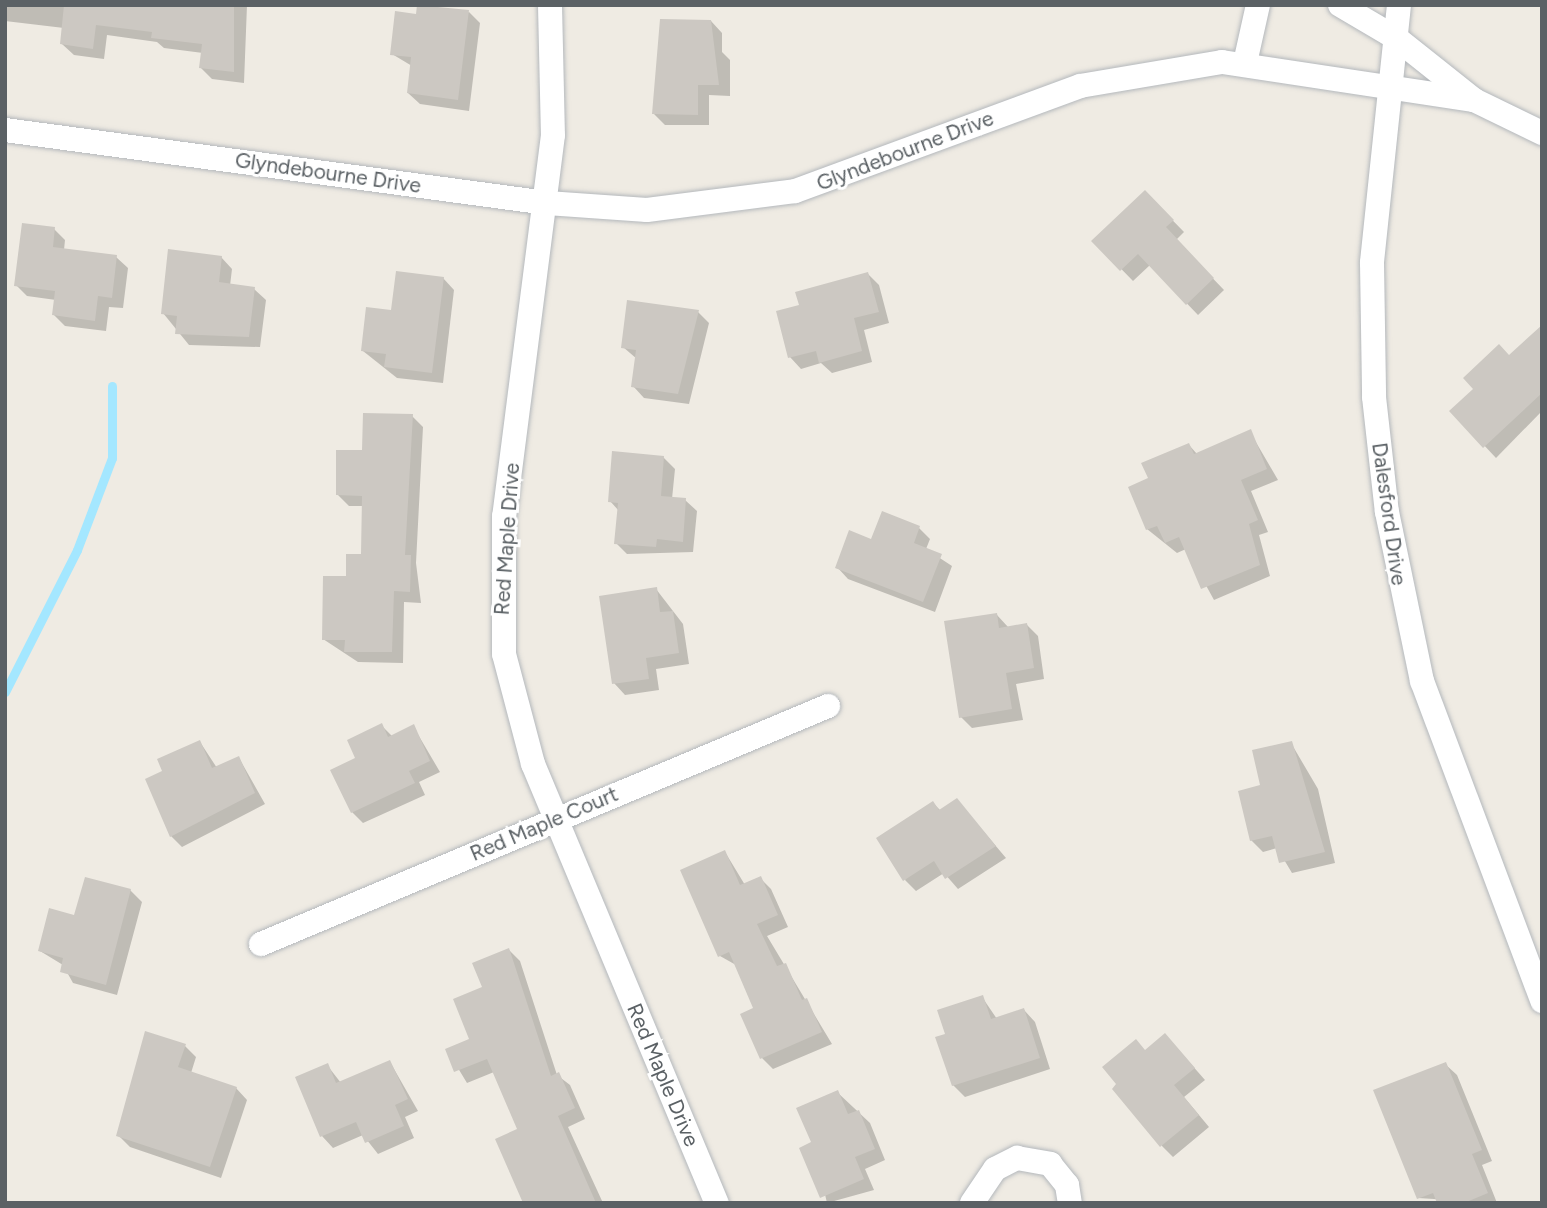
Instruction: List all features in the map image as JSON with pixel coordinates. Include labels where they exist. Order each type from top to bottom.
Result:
[{"type":"street","name":"Red Maple Drive","points":[[550,5],[555,92],[547,203],[504,516],[500,615],[510,690],[555,819],[717,1203]]},
{"type":"street","points":[[1245,63],[1258,5]]},
{"type":"street","points":[[1340,5],[1396,38],[1474,100]]},
{"type":"street","name":"Dalesford Drive","points":[[1399,5],[1393,93],[1380,152],[1371,338],[1399,588],[1446,751],[1542,1001]]},
{"type":"street","name":"Glyndebourne Drive","points":[[5,130],[547,203],[647,210],[741,202],[836,180],[1080,86],[1184,66],[1245,63],[1393,93],[1474,100],[1542,133]]},
{"type":"street","name":"Red Maple Court","points":[[261,944],[828,706]]},
{"type":"street","points":[[972,1203],[995,1169],[1017,1158],[1050,1164],[1067,1185],[1070,1203]]},
{"type":"building","points":[[64,5],[234,5],[234,72],[199,68],[202,44],[151,38],[152,32],[96,25],[93,49],[60,44]]},
{"type":"building","points":[[417,5],[469,10],[458,100],[407,93],[411,57],[390,55],[395,11],[416,14]]},
{"type":"building","points":[[660,19],[711,20],[719,85],[698,85],[698,115],[652,114]]},
{"type":"building","points":[[1145,190],[1174,220],[1166,227],[1214,278],[1186,305],[1138,254],[1120,271],[1091,241]]},
{"type":"building","points":[[22,223],[55,227],[53,247],[117,255],[112,298],[98,296],[95,321],[52,315],[55,291],[14,286]]},
{"type":"building","points":[[168,249],[222,256],[219,282],[255,287],[249,337],[175,334],[177,316],[161,314]]},
{"type":"building","points":[[396,271],[444,277],[432,373],[384,367],[386,354],[361,351],[366,307],[391,310]]},
{"type":"building","points":[[868,272],[879,312],[854,318],[862,351],[819,363],[816,351],[788,358],[776,311],[799,305],[795,292]]},
{"type":"building","points":[[627,300],[699,310],[678,394],[631,387],[636,350],[621,348]]},
{"type":"building","points":[[1542,325],[1542,393],[1483,448],[1449,411],[1473,389],[1463,378],[1499,344],[1509,355]]},
{"type":"building","points":[[363,413],[413,414],[405,555],[411,555],[410,592],[394,591],[392,652],[344,652],[345,640],[322,640],[323,576],[346,576],[346,554],[361,554],[362,496],[336,495],[336,450],[362,450]]},
{"type":"building","points":[[1251,429],[1267,469],[1241,480],[1258,520],[1249,524],[1260,565],[1201,589],[1179,537],[1165,543],[1157,526],[1146,530],[1128,487],[1148,478],[1141,463],[1189,443],[1194,454]]},
{"type":"building","points":[[612,451],[664,456],[661,496],[686,498],[683,542],[657,539],[656,547],[614,544],[618,503],[608,502]]},
{"type":"building","points":[[882,511],[920,526],[914,543],[942,554],[923,602],[835,568],[849,530],[871,539]]},
{"type":"building","points":[[657,587],[660,612],[673,611],[679,653],[646,658],[649,679],[612,684],[599,596]]},
{"type":"building","points":[[997,613],[999,628],[1027,623],[1034,668],[1006,673],[1012,709],[959,718],[944,621]]},
{"type":"building","points":[[382,723],[388,737],[414,724],[430,761],[409,771],[415,783],[351,813],[330,770],[355,758],[347,740]]},
{"type":"building","points":[[200,740],[212,768],[239,756],[255,793],[170,837],[145,779],[162,771],[157,759]]},
{"type":"building","points":[[1292,741],[1325,852],[1279,863],[1272,836],[1250,841],[1238,791],[1260,785],[1252,750]]},
{"type":"building","points":[[957,798],[996,846],[945,879],[934,861],[903,881],[876,838],[933,801],[939,810]]},
{"type":"building","points":[[725,850],[740,885],[761,876],[778,915],[757,924],[777,966],[786,963],[802,1000],[807,998],[822,1032],[760,1059],[740,1014],[753,1008],[729,952],[718,957],[680,870]]},
{"type":"building","points":[[85,877],[131,889],[106,985],[60,972],[63,958],[38,951],[49,908],[74,915]]},
{"type":"building","points":[[509,948],[551,1076],[559,1072],[575,1108],[558,1116],[596,1203],[523,1203],[495,1139],[517,1129],[487,1059],[454,1072],[445,1049],[469,1039],[453,999],[482,987],[472,963]]},
{"type":"building","points":[[983,995],[991,1019],[1024,1008],[1040,1058],[952,1086],[935,1037],[945,1034],[937,1010]]},
{"type":"building","points":[[145,1031],[186,1044],[178,1067],[237,1087],[210,1167],[116,1136]]},
{"type":"building","points":[[1165,1033],[1195,1068],[1174,1085],[1199,1115],[1160,1147],[1112,1089],[1116,1084],[1102,1067],[1136,1039],[1145,1050]]},
{"type":"building","points":[[390,1060],[408,1099],[395,1105],[404,1126],[365,1143],[356,1122],[320,1137],[295,1077],[328,1063],[336,1083]]},
{"type":"building","points":[[1446,1062],[1482,1150],[1472,1154],[1488,1193],[1464,1203],[1437,1203],[1433,1193],[1417,1199],[1373,1090]]},
{"type":"building","points":[[838,1090],[848,1114],[859,1110],[875,1149],[855,1157],[864,1179],[820,1198],[799,1148],[811,1142],[796,1108]]},
{"type":"waterway","points":[[5,692],[77,550],[112,458],[112,386]]}]
